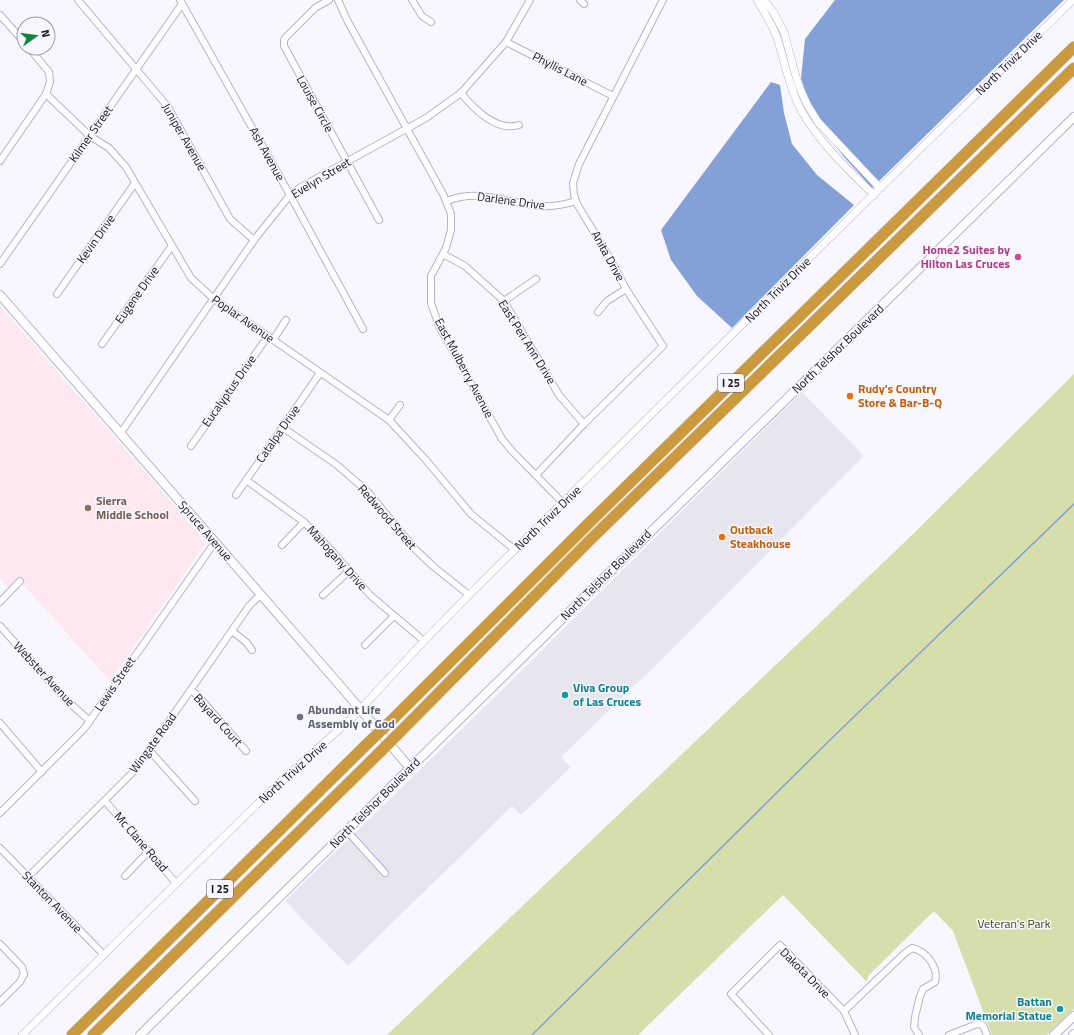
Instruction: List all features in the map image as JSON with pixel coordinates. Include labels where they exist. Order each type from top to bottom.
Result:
[{"type":"highway","name":"I 25","points":[[72,1035],[588,524],[1074,47]]},
{"type":"highway","name":"I 25","points":[[94,1035],[378,754],[590,540],[1074,68]]},
{"type":"main road","name":"North Telshor Boulevard","points":[[140,1035],[1074,117]]},
{"type":"main road","name":"Spruce Avenue","points":[[0,295],[410,768]]},
{"type":"main road","points":[[1054,1035],[1074,1016]]},
{"type":"street","name":"Juniper Avenue","points":[[78,0],[168,107],[230,219],[254,240]]},
{"type":"street","name":"Louise Circle","points":[[329,0],[315,8],[286,37],[282,46],[379,220]]},
{"type":"street","name":"East Mulberry Avenue","points":[[338,0],[347,20],[447,201],[450,214],[450,234],[443,254],[431,276],[431,303],[439,326],[500,435],[512,451],[563,503]]},
{"type":"street","points":[[412,0],[422,16],[431,22]]},
{"type":"street","name":"Evelyn Street","points":[[120,434],[254,240],[290,195],[301,187],[408,129],[461,93],[506,42],[530,0]]},
{"type":"street","name":"Anita Drive","points":[[536,475],[584,424],[663,346],[626,289],[576,201],[573,184],[577,168],[663,0]]},
{"type":"street","points":[[757,0],[770,20],[776,34],[792,90],[800,109],[811,126],[828,146],[874,195]]},
{"type":"street","points":[[764,0],[774,13],[784,32],[798,84],[814,116],[829,135],[880,188]]},
{"type":"street","name":"North Triviz Drive","points":[[22,1035],[253,808],[289,774],[333,737],[469,595],[880,188],[1073,0]]},
{"type":"street","name":"Kilmer Street","points":[[0,264],[90,136],[181,2]]},
{"type":"street","name":"Ash Avenue","points":[[181,2],[290,195],[363,329]]},
{"type":"street","points":[[0,15],[16,33]]},
{"type":"street","name":"Phyllis Lane","points":[[506,42],[613,96]]},
{"type":"street","points":[[0,161],[46,94],[50,82],[49,72],[36,56]]},
{"type":"street","points":[[461,93],[477,110],[493,120],[509,127],[519,125]]},
{"type":"street","name":"Poplar Avenue","points":[[46,94],[90,136],[109,148],[126,167],[190,278],[214,299],[389,420],[425,459],[471,514],[515,550]]},
{"type":"street","name":"Kevin Drive","points":[[57,294],[135,183]]},
{"type":"street","name":"Darlene Drive","points":[[447,201],[470,195],[539,206],[554,206],[576,201]]},
{"type":"street","name":"Eugene Drive","points":[[102,344],[171,247]]},
{"type":"street","name":"East Peri Ann Drive","points":[[443,254],[465,266],[504,301],[559,395],[584,424]]},
{"type":"street","points":[[504,301],[536,278]]},
{"type":"street","points":[[598,312],[607,301],[626,289]]},
{"type":"street","name":"Eucalyptus Drive","points":[[191,446],[270,338],[286,320]]},
{"type":"street","name":"Catalpa Drive","points":[[236,494],[320,373]]},
{"type":"street","points":[[389,420],[400,405]]},
{"type":"street","name":"Redwood Street","points":[[282,427],[337,465],[368,492],[414,548],[434,567],[469,595]]},
{"type":"street","name":"Mahogany Drive","points":[[246,480],[304,522],[332,551],[370,595],[424,641]]},
{"type":"street","points":[[282,545],[304,522]]},
{"type":"street","name":"Lewis Street","points":[[0,813],[77,738],[215,542]]},
{"type":"street","points":[[323,595],[349,571]]},
{"type":"street","points":[[0,602],[20,581]]},
{"type":"street","name":"Wingate Road","points":[[28,877],[130,776],[251,603],[260,594]]},
{"type":"street","points":[[365,645],[394,616]]},
{"type":"street","name":"Webster Avenue","points":[[0,626],[64,699],[90,721]]},
{"type":"street","points":[[232,631],[246,642],[252,650]]},
{"type":"street","name":"Bayard Court","points":[[191,690],[199,697],[246,751]]},
{"type":"street","points":[[0,723],[42,772]]},
{"type":"street","points":[[149,750],[194,801]]},
{"type":"street","name":"Mc Clane Road","points":[[105,801],[176,883]]},
{"type":"street","points":[[347,831],[385,873]]},
{"type":"street","name":"Stanton Avenue","points":[[0,848],[104,955]]},
{"type":"street","points":[[125,876],[149,851]]},
{"type":"street","points":[[0,944],[22,967],[26,974],[22,981],[0,1002]]},
{"type":"street","name":"Dakota Drive","points":[[769,1035],[731,994],[780,945],[844,1011],[855,1035]]},
{"type":"street","points":[[844,1011],[905,953],[912,948],[920,950],[934,966],[937,974],[935,982],[923,989],[920,996],[914,1022],[914,1027],[919,1035]]},
{"type":"street","points":[[949,1035],[977,1024],[983,1025],[987,1035]]},
{"type":"shaded area","name":"Sierra Middle School","points":[[0,306],[206,542],[110,681],[22,583],[13,593],[0,578]]},
{"type":"shaded area","points":[[802,392],[864,456],[660,661],[561,757],[571,767],[521,815],[512,806],[348,966],[285,901],[499,693]]},
{"type":"green space","name":"Veteran's Park","points":[[1074,374],[1074,1009],[1047,1035],[992,1035],[953,931],[934,911],[868,976],[867,982],[783,895],[638,1035],[387,1035],[911,536]]},
{"type":"water","points":[[835,0],[1064,0],[872,188],[844,157],[815,120],[801,78],[805,39]]},
{"type":"water","points":[[771,82],[780,85],[784,113],[792,144],[817,175],[854,205],[732,328],[697,296],[671,260],[661,230]]},
{"type":"waterway","points":[[532,1035],[832,738],[1074,504]]},
{"type":"place","name":"Home2 Suites by Hilton Las Cruces","points":[[1018,257]]},
{"type":"place","name":"Rudy's Country Store & Bar-B-Q","points":[[850,396]]},
{"type":"place","name":"Sierra Middle School","points":[[88,508]]},
{"type":"place","name":"Outback Steakhouse","points":[[722,537]]},
{"type":"place","name":"Viva Group of Las Cruces","points":[[565,695]]},
{"type":"place","name":"Abundant Life Assembly of God","points":[[300,717]]},
{"type":"place","name":"Battan Memorial Statue","points":[[1060,1009]]}]
